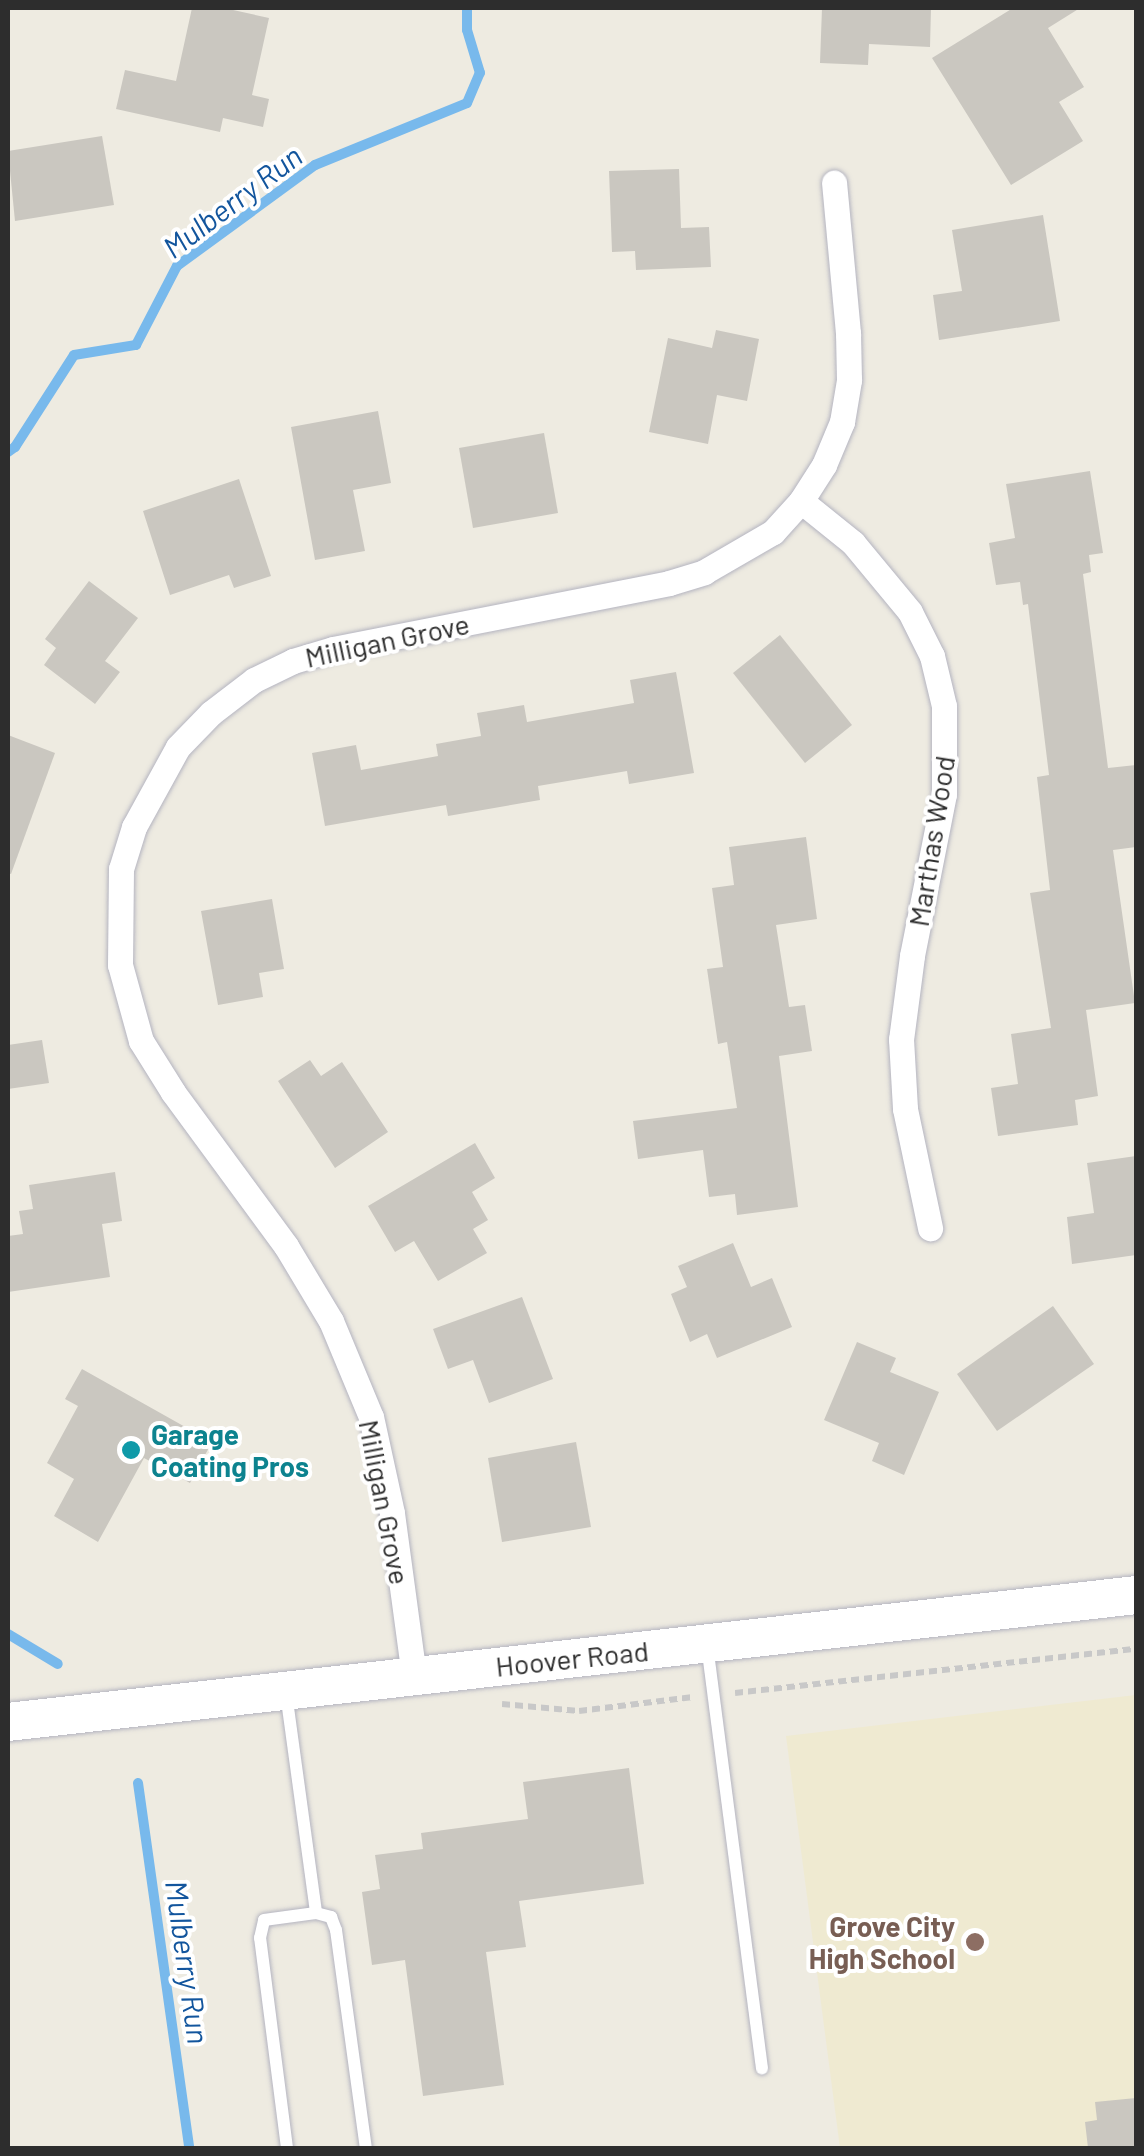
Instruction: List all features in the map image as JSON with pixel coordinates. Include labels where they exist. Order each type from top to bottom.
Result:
[{"type":"main road","name":"Hoover Road","points":[[8,1722],[1136,1595]]},
{"type":"street","name":"Milligan Grove","points":[[414,1676],[392,1513],[371,1417],[331,1321],[286,1246],[173,1092],[142,1041],[128,1003],[120,964],[121,869],[134,827],[178,747],[211,713],[254,680],[292,660],[704,572],[774,532],[801,501],[824,465],[842,422],[849,380],[834,182]]},
{"type":"street","name":"Marthas Wood","points":[[801,501],[853,543],[910,612],[932,656],[944,706],[944,794],[912,956],[901,1039],[906,1109],[930,1228]]},
{"type":"lane","points":[[707,1643],[762,2068]]},
{"type":"lane","points":[[285,1690],[316,1913]]},
{"type":"lane","points":[[287,2148],[260,1938],[264,1920],[316,1913],[331,1916],[336,1930],[366,2148]]},
{"type":"path","points":[[497,1704],[579,1711],[1136,1649]]},
{"type":"shaded area","name":"Grove City High School","points":[[1136,1695],[1136,2148],[840,2148],[786,1736]]},
{"type":"building","points":[[192,8],[224,8],[269,18],[252,95],[269,99],[263,127],[223,118],[220,132],[116,109],[125,70],[176,81]]},
{"type":"building","points":[[822,8],[931,8],[930,47],[869,44],[868,65],[820,63]]},
{"type":"building","points":[[1013,8],[1080,8],[1048,28],[1084,87],[1059,102],[1083,141],[1011,185],[932,58]]},
{"type":"building","points":[[102,136],[114,205],[15,221],[8,151]]},
{"type":"building","points":[[679,169],[681,228],[709,227],[711,267],[636,270],[635,251],[612,252],[609,171]]},
{"type":"building","points":[[1043,215],[1060,321],[939,340],[933,295],[962,291],[952,230]]},
{"type":"building","points":[[716,330],[759,339],[747,401],[717,395],[708,444],[649,432],[668,338],[712,348]]},
{"type":"building","points":[[378,411],[391,483],[353,490],[365,551],[315,560],[291,427]]},
{"type":"building","points":[[544,433],[558,513],[473,528],[459,448]]},
{"type":"building","points":[[1090,471],[1103,553],[1089,555],[1091,572],[1083,574],[1108,768],[1136,765],[1136,847],[1113,850],[1135,1003],[1086,1010],[1098,1096],[1075,1100],[1078,1125],[998,1136],[991,1088],[1018,1084],[1011,1034],[1051,1028],[1030,893],[1050,890],[1037,777],[1049,775],[1028,604],[1023,605],[1020,582],[996,585],[989,543],[1015,538],[1006,484]]},
{"type":"building","points":[[239,479],[271,576],[234,588],[229,575],[170,595],[143,511]]},
{"type":"building","points":[[89,581],[138,618],[105,661],[120,672],[95,704],[44,665],[56,648],[45,639]]},
{"type":"building","points":[[780,635],[852,725],[805,763],[733,673]]},
{"type":"building","points":[[676,672],[694,773],[629,784],[627,771],[538,786],[540,800],[448,816],[446,805],[325,826],[312,753],[356,745],[361,770],[438,756],[436,744],[481,736],[477,713],[524,705],[527,722],[634,703],[630,680]]},
{"type":"building","points":[[8,735],[55,753],[11,874],[8,873]]},
{"type":"building","points":[[806,837],[817,919],[776,925],[789,1007],[805,1005],[812,1051],[779,1056],[798,1207],[737,1215],[735,1194],[709,1197],[703,1150],[638,1159],[633,1121],[737,1108],[727,1042],[718,1044],[707,969],[723,967],[712,888],[734,885],[729,847]]},
{"type":"building","points":[[272,899],[284,969],[259,973],[263,997],[218,1005],[201,911]]},
{"type":"building","points":[[42,1040],[49,1083],[8,1089],[8,1045]]},
{"type":"building","points":[[310,1060],[321,1076],[342,1062],[388,1132],[335,1168],[278,1081]]},
{"type":"building","points":[[475,1143],[495,1178],[472,1192],[488,1220],[473,1229],[487,1253],[438,1281],[414,1241],[395,1252],[368,1206]]},
{"type":"building","points":[[1136,1156],[1136,1255],[1072,1264],[1067,1217],[1094,1213],[1087,1163]]},
{"type":"building","points":[[115,1172],[122,1221],[102,1224],[110,1277],[8,1292],[8,1236],[23,1234],[19,1211],[33,1209],[29,1185]]},
{"type":"building","points":[[733,1243],[751,1287],[772,1278],[792,1327],[717,1358],[707,1334],[690,1342],[671,1294],[687,1287],[678,1266]]},
{"type":"building","points":[[522,1297],[553,1379],[489,1403],[473,1360],[448,1369],[433,1329]]},
{"type":"building","points":[[1053,1306],[1094,1364],[997,1431],[957,1374]]},
{"type":"building","points":[[857,1342],[896,1358],[890,1372],[939,1392],[904,1475],[872,1461],[879,1443],[824,1420]]},
{"type":"building","name":"Garage Coating Pros","points":[[82,1369],[212,1442],[190,1483],[144,1458],[98,1542],[54,1516],[74,1479],[47,1463],[78,1406],[65,1399]]},
{"type":"building","points":[[576,1442],[591,1527],[502,1542],[488,1458]]},
{"type":"building","points":[[629,1768],[644,1884],[519,1901],[526,1947],[486,1952],[504,2085],[423,2096],[405,1960],[372,1965],[362,1892],[380,1889],[375,1855],[423,1849],[421,1833],[528,1819],[523,1782]]},
{"type":"building","points":[[1136,2098],[1136,2148],[1088,2148],[1085,2122],[1097,2120],[1095,2102]]},
{"type":"waterway","name":"Mulberry Run","points":[[8,452],[74,355],[136,345],[177,266],[315,165],[467,103],[480,73],[467,30],[467,8]]},
{"type":"waterway","name":"Mulberry Run","points":[[8,1634],[58,1664]]},
{"type":"waterway","name":"Mulberry Run","points":[[138,1783],[189,2148]]},
{"type":"place","name":"Garage Coating Pros","points":[[131,1450]]},
{"type":"place","name":"Grove City High School","points":[[975,1942]]}]
